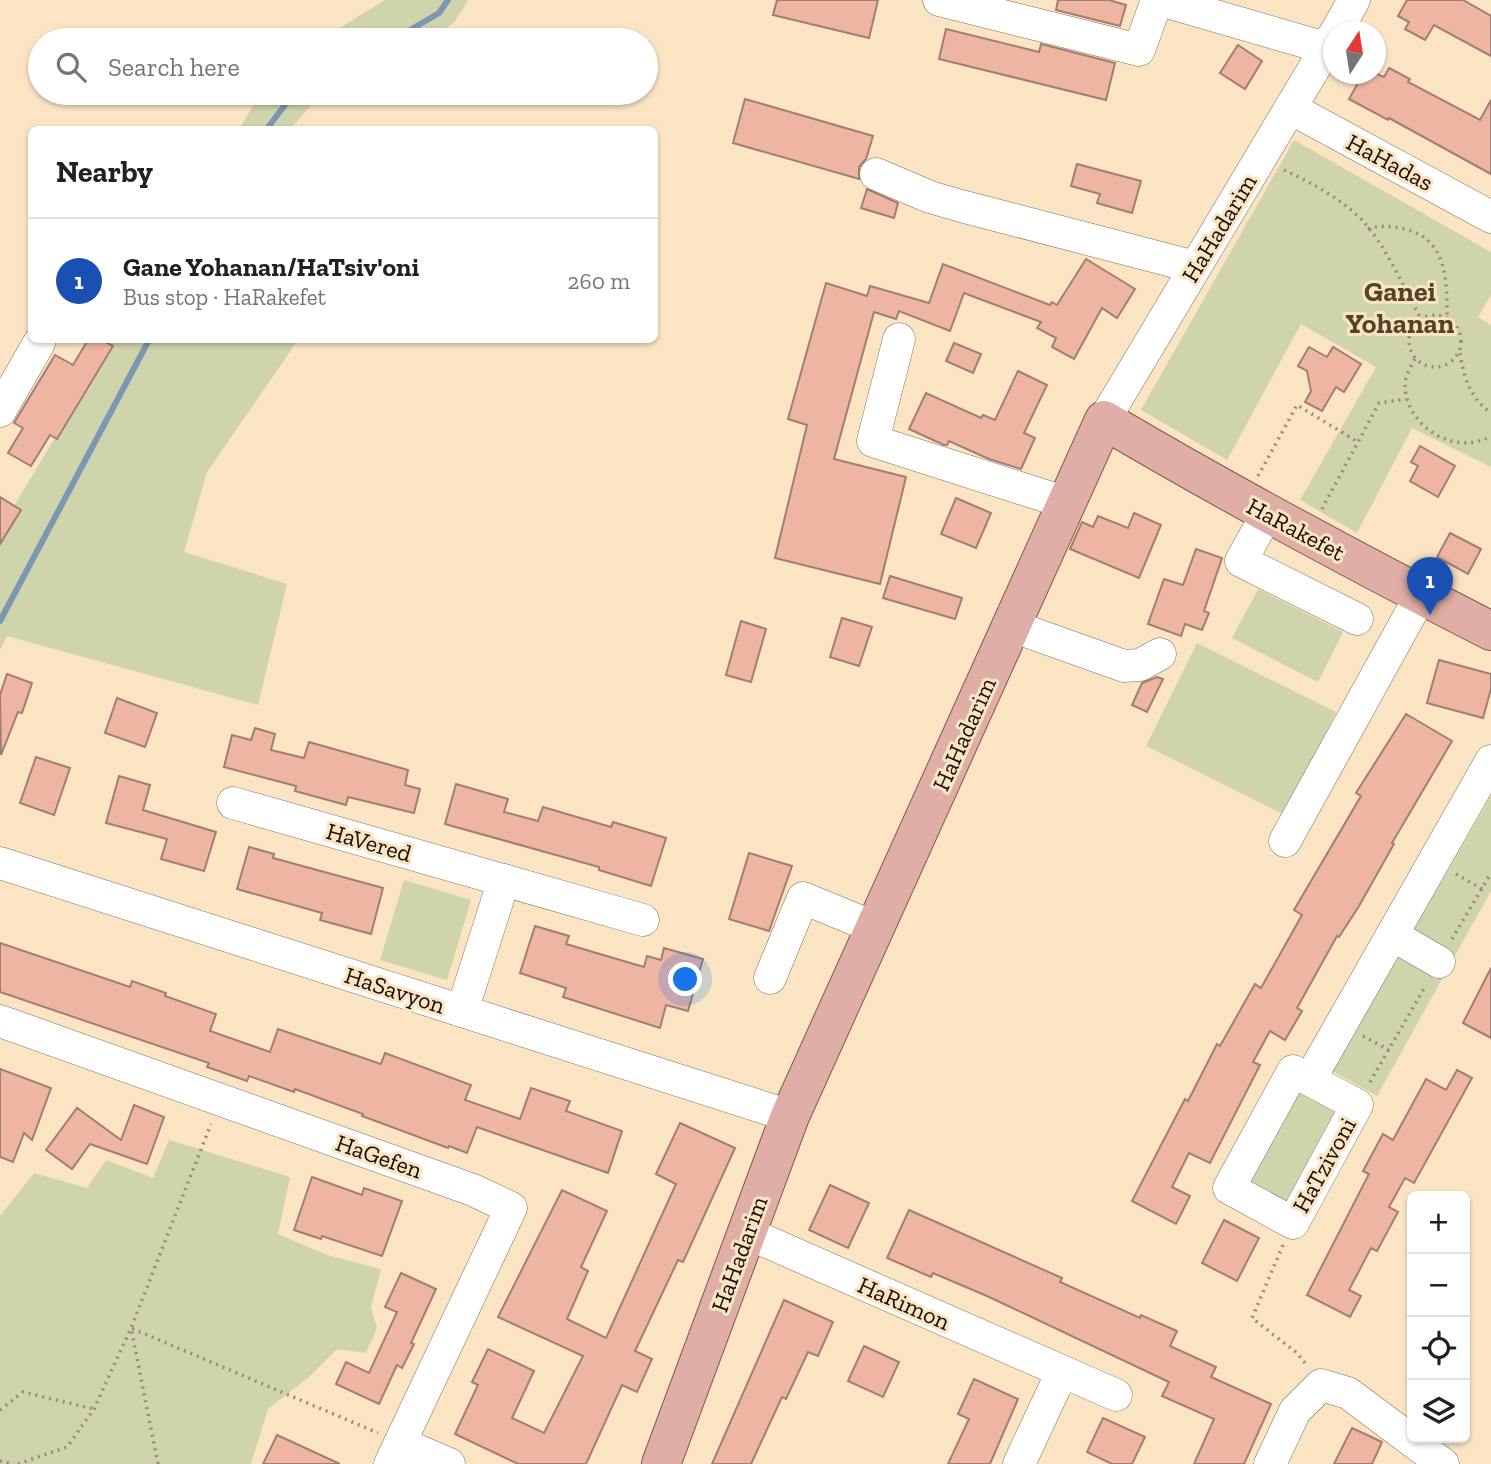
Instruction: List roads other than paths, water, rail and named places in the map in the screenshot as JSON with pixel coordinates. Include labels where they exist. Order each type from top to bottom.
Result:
[{"type":"main road","name":"HaHadarim","points":[[661,1464],[790,1116],[1104,420]]},
{"type":"main road","name":"HaRakefet","points":[[1104,420],[1255,508],[1491,631]]},
{"type":"street","points":[[939,0],[1139,50],[1158,0],[1323,36]]},
{"type":"street","name":"HaHadarim","points":[[1342,21],[1354,0]]},
{"type":"street","name":"HaHadarim","points":[[1104,420],[1323,53]]},
{"type":"street","name":"HaHadas","points":[[1290,108],[1491,217]]},
{"type":"street","points":[[876,174],[930,197],[1195,267]]},
{"type":"street","points":[[899,339],[873,442],[1067,503]]},
{"type":"street","points":[[0,411],[39,343]]},
{"type":"street","points":[[1255,508],[1241,561],[1357,619]]},
{"type":"street","points":[[1284,841],[1421,595]]},
{"type":"street","points":[[1012,626],[1124,667],[1140,665],[1160,654]]},
{"type":"street","points":[[1310,1079],[1392,935],[1480,804],[1491,761]]},
{"type":"street","name":"HaVered","points":[[233,803],[643,920]]},
{"type":"street","name":"HaSavyon","points":[[0,863],[790,1116]]},
{"type":"street","points":[[462,1011],[504,880]]},
{"type":"street","points":[[770,978],[803,898],[876,928]]},
{"type":"street","points":[[1392,935],[1439,962]]},
{"type":"street","name":"HaGefen","points":[[0,1021],[474,1190],[511,1208],[395,1453]]},
{"type":"street","name":"HaTzivoni","points":[[1293,1070],[1310,1079],[1357,1105],[1293,1223],[1229,1188],[1293,1070]]},
{"type":"street","name":"HaRimon","points":[[747,1233],[1116,1395]]},
{"type":"street","points":[[1019,1464],[1062,1372]]},
{"type":"street","points":[[1270,1464],[1295,1411],[1321,1384],[1348,1393],[1443,1464]]},
{"type":"street","points":[[395,1453],[449,1464]]},
{"type":"waterway","points":[[413,28],[439,13],[448,0]]},
{"type":"waterway","points":[[269,126],[285,105]]},
{"type":"waterway","points":[[0,621],[147,343]]},
{"type":"place","name":"Gane Yohanan/HaTsiv'oni","points":[[1430,615]]},
{"type":"district","name":"Ganei Yohanan","points":[[1400,307]]}]
